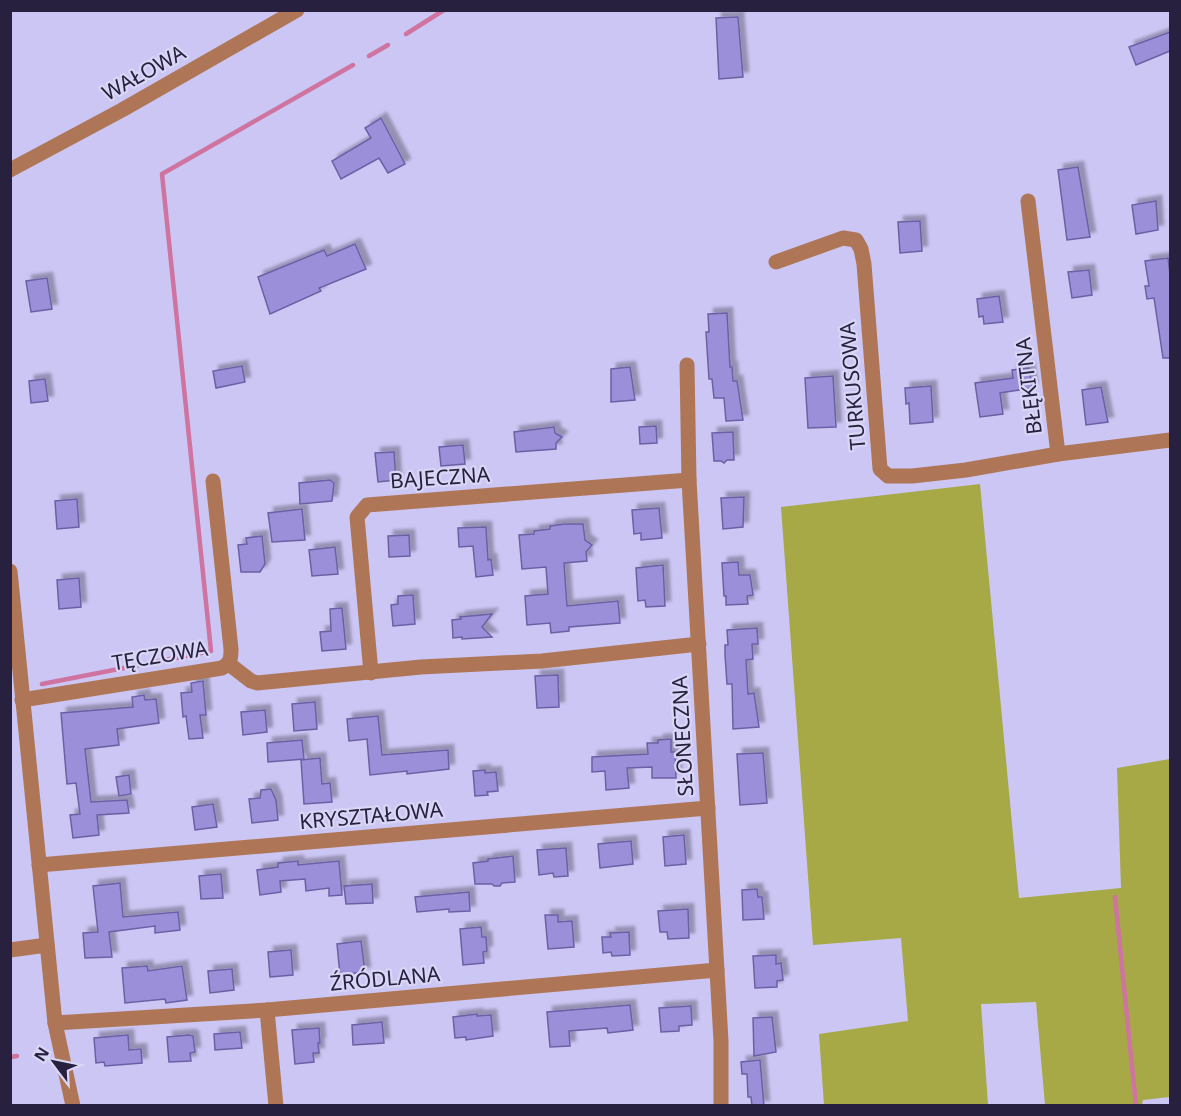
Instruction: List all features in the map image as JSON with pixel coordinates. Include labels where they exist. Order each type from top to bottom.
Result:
[{"type":"street","name":"WAŁOWA","points":[[10,170],[122,110],[297,10]]},
{"type":"street","name":"BŁĘKITNA","points":[[1028,201],[1058,454],[1170,440]]},
{"type":"street","name":"TURKUSOWA","points":[[776,262],[843,238],[856,240],[861,249],[880,470],[888,476],[912,476],[966,470],[1058,454]]},
{"type":"street","name":"SŁONECZNA","points":[[687,365],[688,480],[721,1041],[721,1106]]},
{"type":"street","name":"BAJECZNA","points":[[371,673],[357,517],[367,505],[688,480]]},
{"type":"street","name":"TĘCZOWA","points":[[18,707],[222,668],[229,664],[231,649],[213,481]]},
{"type":"street","points":[[10,571],[18,707],[39,866],[55,1023],[73,1106]]},
{"type":"street","points":[[229,664],[257,683],[421,667],[542,661],[699,644]]},
{"type":"street","name":"KRYSZTAŁOWA","points":[[39,866],[708,807]]},
{"type":"street","points":[[10,950],[47,945]]},
{"type":"street","name":"ŹRÓDLANA","points":[[55,1023],[267,1010],[717,970]]},
{"type":"street","points":[[267,1010],[276,1106]]},
{"type":"shaded area","points":[[980,484],[1019,898],[1121,888],[1117,768],[1170,759],[1170,1097],[1143,1100],[1142,1105],[1045,1105],[1036,1002],[981,1004],[988,1105],[824,1105],[819,1034],[908,1021],[901,938],[813,945],[781,507]]},
{"type":"building","points":[[738,17],[743,77],[719,79],[716,18]]},
{"type":"building","points":[[1170,32],[1170,51],[1136,65],[1129,47]]},
{"type":"building","points":[[381,118],[405,164],[388,173],[379,158],[341,179],[332,161],[371,138],[365,128]]},
{"type":"building","points":[[1078,167],[1090,237],[1067,240],[1058,170]]},
{"type":"building","points":[[1156,201],[1158,230],[1136,234],[1132,205]]},
{"type":"building","points":[[920,221],[922,251],[900,253],[898,222]]},
{"type":"building","points":[[355,244],[366,269],[319,288],[321,291],[270,314],[258,277],[324,250],[327,256]]},
{"type":"building","points":[[1168,258],[1170,358],[1163,358],[1154,298],[1147,299],[1145,286],[1149,286],[1145,261]]},
{"type":"building","points":[[1089,270],[1092,295],[1072,298],[1068,272]]},
{"type":"building","points":[[47,278],[52,309],[31,312],[26,281]]},
{"type":"building","points":[[999,296],[1003,322],[984,324],[983,316],[979,317],[977,299]]},
{"type":"building","points":[[727,313],[730,367],[732,367],[733,381],[737,381],[743,420],[726,421],[724,398],[714,398],[712,379],[709,379],[706,332],[709,332],[708,314]]},
{"type":"building","points":[[242,366],[245,382],[216,388],[213,371]]},
{"type":"building","points":[[630,367],[635,400],[611,402],[611,369]]},
{"type":"building","points":[[1029,368],[1032,388],[1000,393],[1003,414],[980,417],[975,383],[1013,378],[1012,370]]},
{"type":"building","points":[[833,376],[836,427],[808,428],[805,378]]},
{"type":"building","points":[[45,379],[48,401],[31,403],[29,381]]},
{"type":"building","points":[[931,386],[933,422],[910,424],[909,403],[906,404],[905,388]]},
{"type":"building","points":[[1101,387],[1108,422],[1086,425],[1082,390]]},
{"type":"building","points":[[656,426],[657,443],[640,444],[639,427]]},
{"type":"building","points":[[554,427],[555,433],[562,437],[556,443],[556,449],[516,452],[514,432]]},
{"type":"building","points":[[733,432],[734,460],[727,460],[724,463],[714,461],[712,433]]},
{"type":"building","points":[[463,445],[465,464],[441,466],[439,447]]},
{"type":"building","points":[[394,452],[396,480],[378,482],[375,453]]},
{"type":"building","points":[[330,480],[334,483],[332,501],[300,504],[299,483]]},
{"type":"building","points":[[744,497],[743,527],[723,529],[721,498]]},
{"type":"building","points":[[77,499],[79,527],[57,529],[55,501]]},
{"type":"building","points":[[659,508],[662,538],[641,540],[641,533],[634,534],[632,510]]},
{"type":"building","points":[[302,509],[305,540],[272,542],[268,513]]},
{"type":"building","points":[[565,524],[583,524],[585,540],[592,545],[586,552],[587,561],[564,563],[567,606],[618,601],[620,623],[569,627],[569,631],[551,633],[550,623],[527,625],[525,596],[548,594],[546,567],[522,569],[519,535],[534,534],[534,531]]},
{"type":"building","points":[[486,527],[488,560],[491,559],[493,575],[476,577],[473,546],[459,547],[458,528]]},
{"type":"building","points":[[409,535],[410,556],[389,557],[388,536]]},
{"type":"building","points":[[262,536],[265,564],[260,572],[241,572],[238,545],[247,544],[246,538]]},
{"type":"building","points":[[335,547],[338,574],[312,576],[309,550]]},
{"type":"building","points":[[738,562],[739,575],[750,575],[753,595],[747,596],[748,604],[726,605],[722,563]]},
{"type":"building","points":[[663,565],[665,606],[646,607],[645,600],[638,601],[636,568]]},
{"type":"building","points":[[79,578],[81,607],[59,609],[57,580]]},
{"type":"building","points":[[413,595],[415,624],[393,626],[391,605],[398,604],[398,596]]},
{"type":"building","points":[[342,608],[346,649],[322,651],[320,632],[331,631],[330,609]]},
{"type":"building","points":[[492,614],[482,627],[492,637],[453,638],[452,620]]},
{"type":"building","points":[[757,628],[758,644],[752,644],[753,659],[746,660],[748,694],[754,693],[759,727],[733,729],[732,684],[727,684],[725,655],[725,645],[728,645],[727,630]]},
{"type":"building","points":[[558,675],[559,707],[537,708],[535,676]]},
{"type":"building","points":[[203,681],[206,715],[200,715],[203,738],[189,739],[186,716],[183,717],[181,693],[192,692],[191,683]]},
{"type":"building","points":[[144,695],[145,700],[156,699],[159,723],[117,729],[119,745],[85,749],[91,802],[127,800],[129,813],[97,815],[99,835],[73,838],[70,815],[80,814],[76,783],[67,784],[61,713],[133,707],[132,697]]},
{"type":"building","points":[[315,702],[317,729],[294,731],[292,704]]},
{"type":"building","points":[[265,710],[267,732],[243,735],[241,712]]},
{"type":"building","points":[[378,716],[382,755],[448,750],[449,769],[407,774],[407,771],[370,775],[367,739],[349,741],[347,719]]},
{"type":"building","points":[[671,739],[671,752],[675,752],[676,778],[652,778],[652,767],[627,768],[629,788],[606,790],[605,771],[592,772],[592,757],[648,754],[647,743],[658,743],[658,740]]},
{"type":"building","points":[[302,740],[304,759],[268,762],[267,743]]},
{"type":"building","points":[[763,753],[767,803],[740,805],[737,754]]},
{"type":"building","points":[[320,758],[322,784],[330,783],[332,802],[304,804],[301,760]]},
{"type":"building","points":[[485,770],[485,773],[496,772],[498,791],[475,796],[473,771]]},
{"type":"building","points":[[129,775],[131,794],[119,796],[116,777]]},
{"type":"building","points":[[271,789],[276,800],[278,820],[252,823],[249,799],[260,798],[261,790]]},
{"type":"building","points":[[213,804],[217,827],[195,830],[192,807]]},
{"type":"building","points":[[684,835],[686,864],[665,866],[663,837]]},
{"type":"building","points":[[631,841],[633,864],[600,868],[598,844]]},
{"type":"building","points":[[566,848],[568,876],[554,877],[553,873],[539,875],[537,850]]},
{"type":"building","points":[[513,856],[515,882],[502,883],[500,886],[475,884],[473,863]]},
{"type":"building","points":[[298,861],[298,865],[339,861],[342,895],[329,896],[329,888],[306,891],[305,879],[280,881],[281,892],[260,895],[257,870],[278,867],[278,863]]},
{"type":"building","points":[[221,874],[223,898],[201,899],[199,876]]},
{"type":"building","points":[[120,883],[123,917],[178,912],[180,930],[155,933],[155,926],[109,932],[112,957],[85,958],[83,933],[98,932],[93,886]]},
{"type":"building","points":[[372,884],[373,903],[346,904],[344,886]]},
{"type":"building","points":[[757,889],[758,897],[762,897],[764,919],[743,920],[742,890]]},
{"type":"building","points":[[469,892],[470,911],[449,912],[449,909],[417,912],[415,897]]},
{"type":"building","points":[[688,909],[689,938],[668,939],[667,932],[660,932],[658,911]]},
{"type":"building","points":[[545,915],[558,915],[558,922],[572,921],[574,947],[548,949]]},
{"type":"building","points":[[481,927],[482,937],[486,937],[487,951],[483,952],[484,963],[463,965],[460,929]]},
{"type":"building","points":[[629,932],[630,955],[612,956],[611,952],[603,953],[602,937],[611,937],[610,933]]},
{"type":"building","points":[[361,941],[365,972],[340,975],[337,944]]},
{"type":"building","points":[[291,950],[293,975],[270,977],[268,952]]},
{"type":"building","points":[[776,955],[776,964],[781,963],[783,980],[777,981],[777,987],[755,988],[753,956]]},
{"type":"building","points":[[147,966],[148,971],[182,966],[187,1000],[166,1003],[165,999],[125,1003],[122,968]]},
{"type":"building","points":[[232,969],[234,990],[210,993],[208,971]]},
{"type":"building","points":[[630,1005],[633,1030],[608,1033],[607,1028],[569,1031],[570,1046],[550,1047],[547,1012]]},
{"type":"building","points":[[691,1006],[692,1025],[679,1026],[679,1031],[661,1032],[659,1008]]},
{"type":"building","points":[[477,1014],[477,1016],[491,1015],[493,1036],[466,1040],[466,1037],[455,1038],[453,1017]]},
{"type":"building","points":[[772,1017],[776,1052],[754,1056],[753,1018]]},
{"type":"building","points":[[382,1022],[384,1043],[353,1045],[352,1025]]},
{"type":"building","points":[[319,1028],[319,1053],[313,1053],[314,1062],[295,1064],[292,1030]]},
{"type":"building","points":[[240,1032],[242,1048],[215,1050],[214,1034]]},
{"type":"building","points":[[128,1035],[129,1050],[141,1049],[142,1063],[105,1066],[104,1062],[96,1063],[94,1038]]},
{"type":"building","points":[[193,1036],[195,1052],[190,1053],[191,1061],[169,1062],[167,1037]]},
{"type":"building","points":[[760,1060],[764,1106],[752,1106],[751,1097],[748,1097],[747,1074],[742,1074],[741,1062]]},
{"type":"waterway","points":[[406,34],[444,10]]},
{"type":"waterway","points":[[369,56],[388,45]]},
{"type":"waterway","points":[[42,684],[211,651],[162,174],[353,65]]},
{"type":"waterway","points":[[1115,897],[1136,1106]]},
{"type":"waterway","points":[[10,1057],[17,1056]]}]
